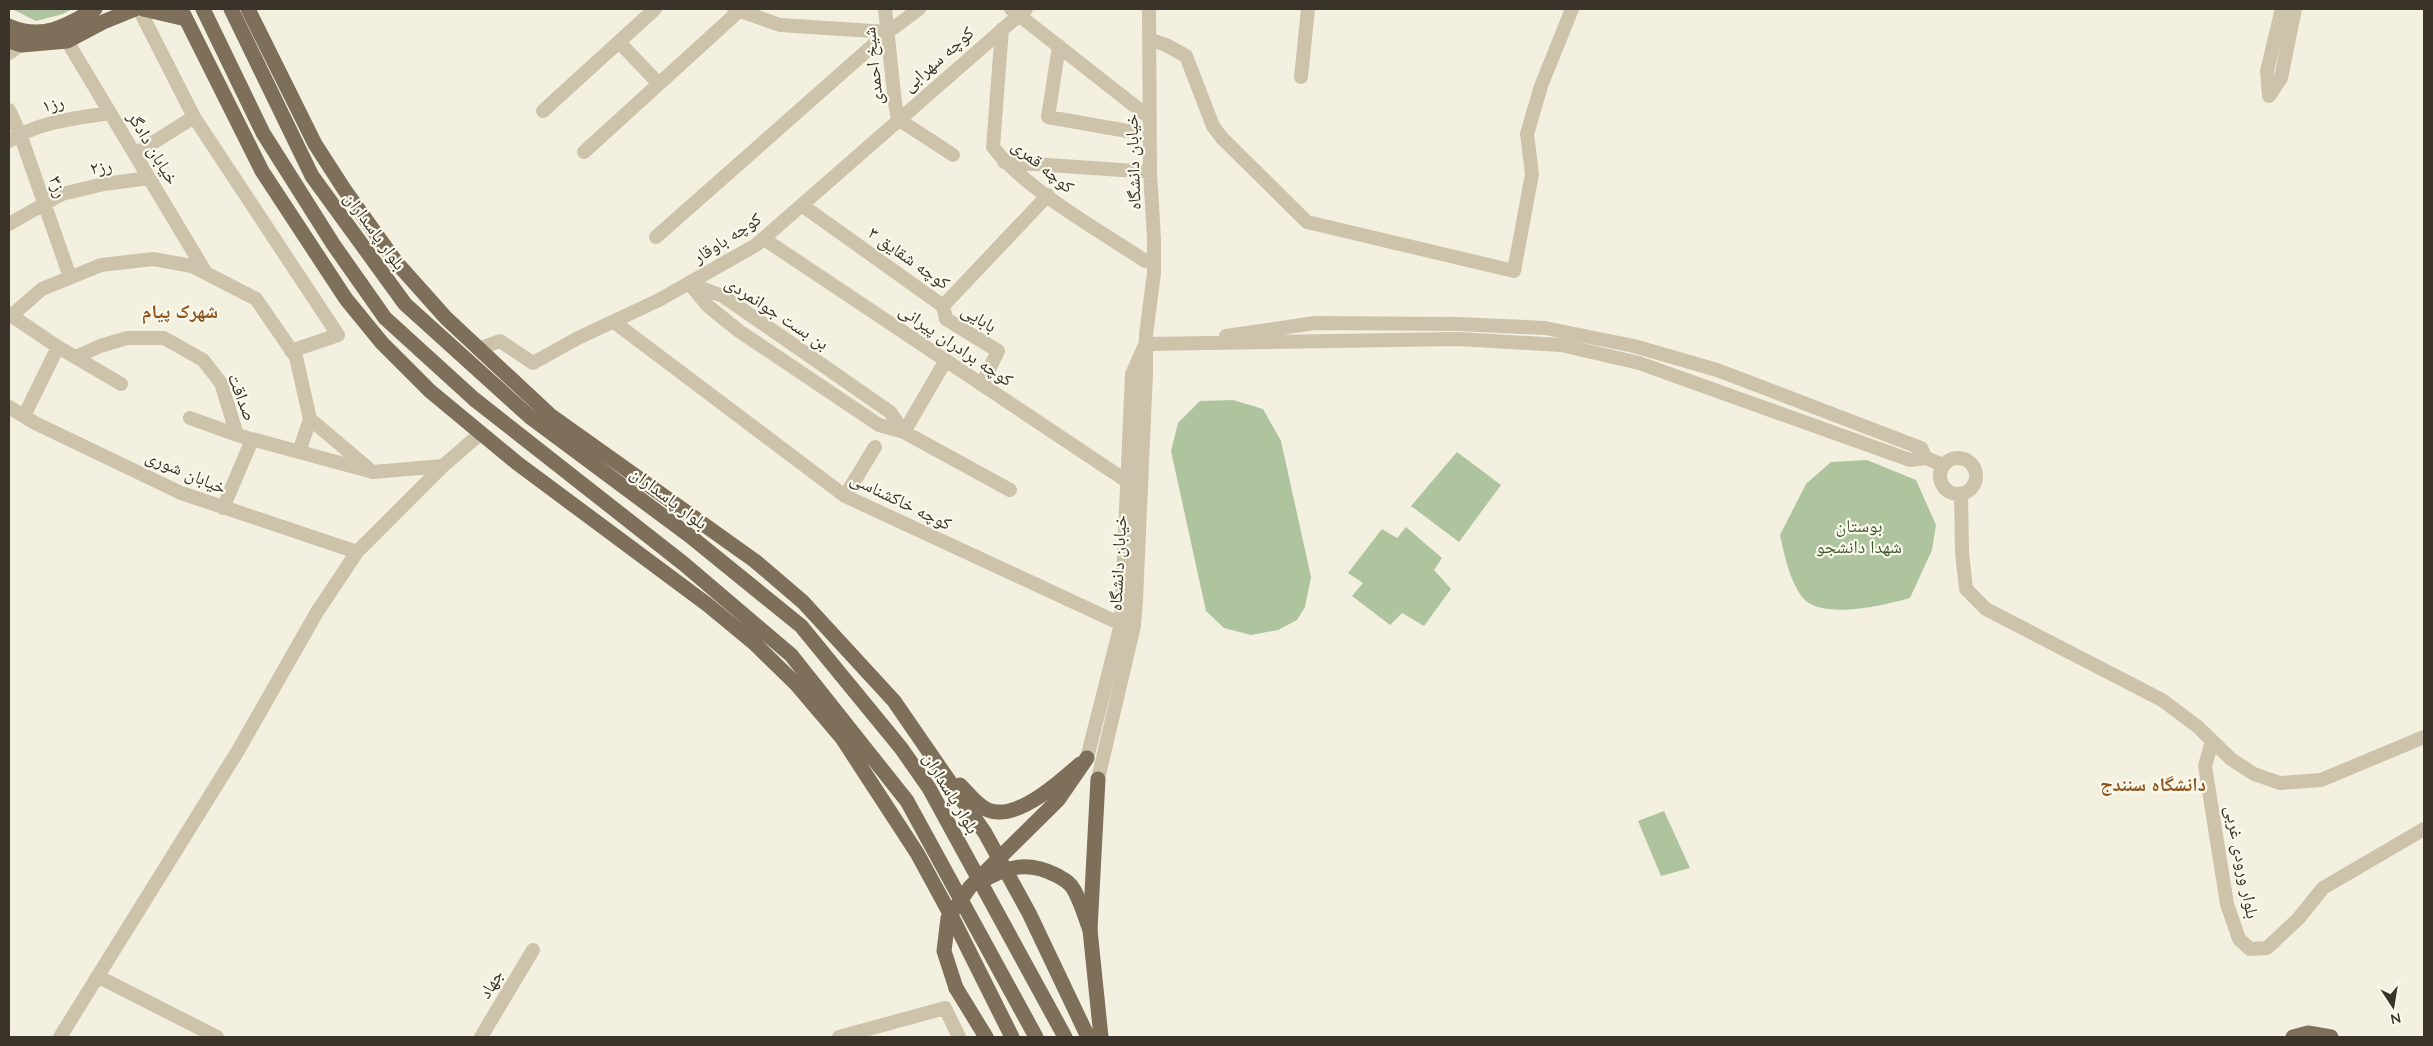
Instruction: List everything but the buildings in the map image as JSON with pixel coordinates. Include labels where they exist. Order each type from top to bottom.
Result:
[{"type":"main road","points":[[9,26],[20,31],[35,34],[53,31],[66,26],[95,9]]},
{"type":"main road","points":[[13,47],[66,41],[103,22],[137,9]]},
{"type":"main road","points":[[143,9],[183,14],[262,171],[341,292],[382,342],[424,385],[517,463],[708,605],[754,642],[796,684],[842,738],[917,853],[954,921],[1012,1037]]},
{"type":"main road","points":[[203,9],[263,133],[333,244],[385,318],[419,351],[474,399],[684,564],[791,655],[907,801],[1036,1037]]},
{"type":"main road","name":"بلوار پاسداران","points":[[231,9],[312,176],[405,304],[530,417],[690,536],[801,626],[901,748],[929,788],[1065,1037]]},
{"type":"main road","points":[[248,9],[315,144],[344,189],[396,262],[446,318],[550,415],[755,561],[803,602],[894,701],[985,833],[1029,913],[1088,1037]]},
{"type":"main road","points":[[262,171],[263,133]]},
{"type":"main road","points":[[364,320],[419,351]]},
{"type":"main road","points":[[926,748],[978,804],[996,812],[1018,807],[1048,791],[1087,758]]},
{"type":"main road","points":[[986,1037],[956,988],[944,951],[948,918],[970,887],[1058,800],[1087,758]]},
{"type":"main road","points":[[870,782],[883,771]]},
{"type":"main road","points":[[1098,779],[1090,930],[1101,1037]]},
{"type":"main road","points":[[970,887],[994,874],[1019,866],[1040,868],[1066,880],[1073,889],[1090,930]]},
{"type":"main road","points":[[2293,1037],[2308,1033],[2331,1037]]},
{"type":"street","points":[[137,9],[194,117],[338,335],[291,351]]},
{"type":"street","points":[[543,111],[655,9]]},
{"type":"street","name":"شیخ احمدی","points":[[885,9],[894,103],[898,119]]},
{"type":"street","points":[[656,237],[888,32],[919,9]]},
{"type":"street","name":"خیابان دانشگاه","points":[[1098,779],[1134,626],[1146,373],[1145,344],[1154,273],[1150,172],[1149,9]]},
{"type":"street","points":[[1301,78],[1308,9]]},
{"type":"street","points":[[1149,39],[1166,45],[1186,56],[1213,126],[1222,138],[1307,222],[1514,270],[1532,174],[1527,134],[1542,86],[1572,9]]},
{"type":"street","points":[[2282,9],[2267,71],[2269,96],[2281,78],[2295,9]]},
{"type":"street","points":[[584,152],[737,10],[780,25],[888,32]]},
{"type":"street","points":[[1018,10],[1059,46],[1150,118]]},
{"type":"street","name":"کوچه سهرابی","points":[[898,119],[1002,29],[1018,10]]},
{"type":"street","name":"کوچه قمری","points":[[1002,29],[992,147],[1004,162],[1048,196],[1145,261]]},
{"type":"street","points":[[13,47],[35,34]]},
{"type":"street","name":"خیابان دادگر","points":[[66,41],[207,273]]},
{"type":"street","points":[[619,42],[659,84]]},
{"type":"street","points":[[1059,46],[1048,117],[1133,132]]},
{"type":"street","name":"رز۳","points":[[9,110],[14,137],[44,203],[70,277]]},
{"type":"street","name":"رز۱","points":[[14,137],[44,125],[110,113]]},
{"type":"street","points":[[135,154],[194,117]]},
{"type":"street","points":[[898,119],[953,155]]},
{"type":"street","name":"کوچه باوقار","points":[[478,349],[500,341],[533,362],[690,283],[764,239],[898,119]]},
{"type":"street","points":[[1004,162],[1150,172]]},
{"type":"street","name":"رز۲","points":[[9,224],[62,194],[95,186],[149,178]]},
{"type":"street","name":"کوچه شقایق ۳","points":[[803,206],[943,306],[1048,196]]},
{"type":"street","name":"کوچه برادران پیرانی","points":[[764,239],[1128,482]]},
{"type":"street","points":[[121,384],[58,347],[10,315],[42,289],[101,265],[153,259],[192,266],[256,299],[296,358],[310,418],[300,452]]},
{"type":"street","name":"بن بست جوانمردی","points":[[690,283],[708,306],[739,331],[879,425],[904,432],[1010,490]]},
{"type":"street","name":"بن بست جوانمردی","points":[[690,283],[723,296],[890,412],[904,432]]},
{"type":"street","name":"بابایی","points":[[943,306],[946,319],[998,351],[982,384]]},
{"type":"street","name":"کوچه خاکشناسی","points":[[614,322],[844,496],[1121,624]]},
{"type":"street","points":[[1180,345],[1242,333],[1315,323],[1458,324],[1545,328],[1634,346],[1717,370],[1921,448],[1926,458]]},
{"type":"street","points":[[1458,324],[1458,339]]},
{"type":"street","name":"صداقت","points":[[76,357],[100,346],[127,338],[164,338],[203,360],[221,383],[237,435],[373,472],[443,466]]},
{"type":"street","points":[[1145,344],[1180,345],[1300,340],[1458,339],[1561,345],[1639,364],[1910,460],[1926,458],[1943,465]]},
{"type":"street","name":"خیابان دانشگاه","points":[[1087,758],[1121,624],[1132,374],[1145,344]]},
{"type":"street","points":[[24,416],[58,347]]},
{"type":"street","points":[[904,432],[946,360]]},
{"type":"street","name":"خیابان شوری","points":[[9,407],[181,493],[357,552]]},
{"type":"street","points":[[190,418],[237,435]]},
{"type":"street","points":[[310,418],[373,472]]},
{"type":"street","points":[[60,1037],[100,977],[239,749],[317,612],[357,552],[443,466],[481,433]]},
{"type":"street","points":[[223,508],[252,440]]},
{"type":"street","points":[[844,496],[875,447]]},
{"type":"street","points":[[1958,457],[1970,461],[1974,465],[1977,477],[1972,488],[1961,494],[1955,494],[1944,488],[1940,477],[1943,465],[1947,461],[1958,457]]},
{"type":"street","points":[[1961,494],[1962,552],[1966,589],[1986,609],[2162,700],[2198,727],[2231,760],[2254,774],[2280,783],[2321,780],[2424,737]]},
{"type":"street","name":"بلوار ورودی غربی","points":[[2212,741],[2205,766],[2227,904],[2239,939],[2250,949],[2267,948],[2298,919],[2323,888],[2424,829]]},
{"type":"street","name":"جهاد","points":[[482,1037],[533,950]]},
{"type":"street","points":[[100,977],[217,1037]]},
{"type":"street","points":[[839,1037],[945,1008],[959,1037]]},
{"type":"green space","points":[[12,9],[72,9],[63,14],[36,21]]},
{"type":"green space","points":[[1233,400],[1263,409],[1281,441],[1311,577],[1305,607],[1297,620],[1278,630],[1251,635],[1224,628],[1206,611],[1171,451],[1178,423],[1200,401]]},
{"type":"green space","points":[[1457,452],[1501,485],[1459,542],[1411,506]]},
{"type":"green space","name":"بوستان شهدا دانشجو","points":[[1867,460],[1916,480],[1936,525],[1932,550],[1910,598],[1870,607],[1838,610],[1811,604],[1802,597],[1794,583],[1788,568],[1780,535],[1806,484],[1831,462]]},
{"type":"green space","points":[[1406,527],[1442,558],[1434,570],[1451,589],[1424,626],[1402,613],[1390,625],[1352,596],[1363,583],[1348,573],[1382,529],[1397,538]]},
{"type":"green space","points":[[1664,811],[1690,868],[1661,876],[1638,821]]},
{"type":"district","name":"شهرک پیام","points":[[180,311]]},
{"type":"district","name":"دانشگاه سنندج","points":[[2153,784]]}]
